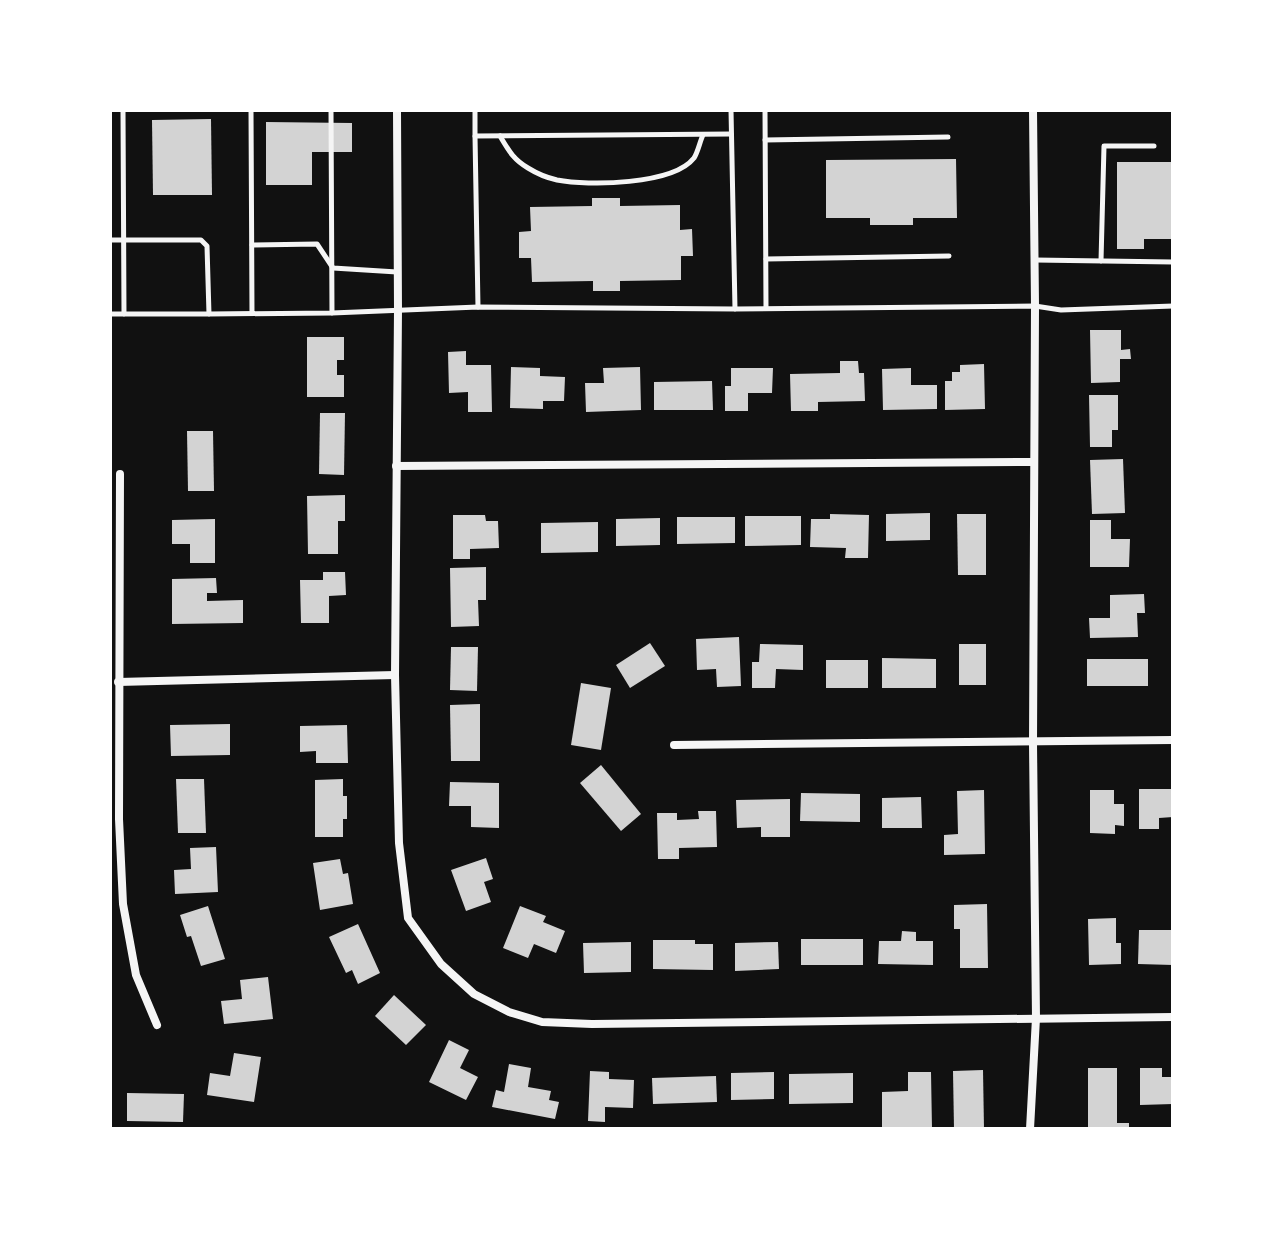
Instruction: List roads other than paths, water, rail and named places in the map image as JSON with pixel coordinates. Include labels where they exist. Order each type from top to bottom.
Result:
[{"type":"street","points":[[397,110],[395,675],[399,843],[408,918],[441,964],[474,994],[509,1012],[542,1022],[1173,1017]]},
{"type":"street","points":[[1030,1129],[1036,1018],[1033,110]]},
{"type":"street","points":[[396,466],[1034,462]]},
{"type":"street","points":[[120,474],[118,682],[123,904],[136,975],[157,1025]]},
{"type":"street","points":[[118,682],[395,675]]},
{"type":"street","points":[[674,745],[1173,740]]},
{"type":"lane","points":[[123,110],[124,314]]},
{"type":"lane","points":[[251,110],[252,313]]},
{"type":"lane","points":[[331,110],[332,313]]},
{"type":"lane","points":[[475,110],[478,307]]},
{"type":"lane","points":[[731,110],[735,309]]},
{"type":"lane","points":[[765,110],[766,308]]},
{"type":"lane","points":[[475,136],[731,134]]},
{"type":"lane","points":[[500,136],[512,157],[529,169],[555,180],[582,182],[652,179],[675,171],[694,158],[703,135]]},
{"type":"lane","points":[[765,140],[948,137]]},
{"type":"lane","points":[[1101,261],[1104,146],[1154,146]]},
{"type":"lane","points":[[110,240],[201,240],[207,246],[209,314]]},
{"type":"lane","points":[[252,245],[317,244],[333,268]]},
{"type":"lane","points":[[766,259],[949,256]]},
{"type":"lane","points":[[1035,260],[1173,262]]},
{"type":"lane","points":[[333,268],[397,272]]},
{"type":"lane","points":[[110,314],[332,313],[478,307],[735,309],[1035,306],[1061,310],[1173,306]]}]
